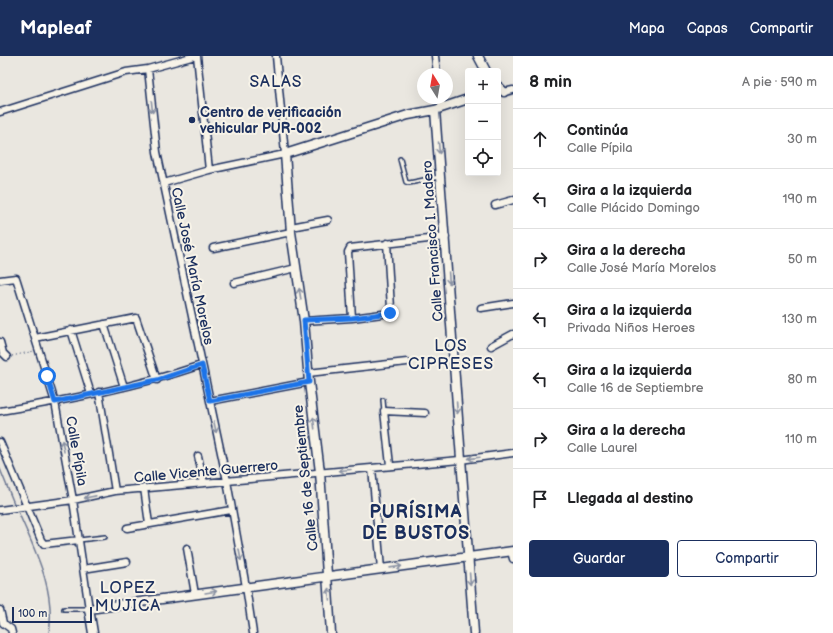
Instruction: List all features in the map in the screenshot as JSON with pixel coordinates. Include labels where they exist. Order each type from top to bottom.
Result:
[{"type":"street","points":[[164,56],[165,64]]},
{"type":"street","points":[[0,112],[126,72],[196,56],[209,170]]},
{"type":"street","points":[[276,56],[285,154]]},
{"type":"street","points":[[435,56],[437,68]]},
{"type":"street","points":[[478,56],[484,68]]},
{"type":"street","name":"Calle José María Morelos","points":[[148,68],[157,152],[226,480],[253,633]]},
{"type":"street","points":[[501,90],[513,91]]},
{"type":"street","points":[[164,183],[209,170],[285,154],[408,115],[465,100]]},
{"type":"street","points":[[439,108],[440,104]]},
{"type":"street","name":"Calle Francisco I. Madero","points":[[439,108],[441,176],[460,460],[469,556],[474,633]]},
{"type":"street","name":"Calle 16 de Septiembre","points":[[285,154],[291,229],[304,320],[308,377],[320,472],[331,633]]},
{"type":"street","points":[[495,205],[513,200]]},
{"type":"street","points":[[213,248],[328,220]]},
{"type":"street","points":[[352,318],[348,252],[350,248],[446,237]]},
{"type":"street","points":[[304,320],[352,318],[390,313],[391,308],[386,243]]},
{"type":"street","points":[[234,283],[296,268]]},
{"type":"street","name":"Calle Pípila","points":[[0,280],[16,278],[55,402],[73,500],[93,633]]},
{"type":"street","points":[[481,308],[513,303]]},
{"type":"street","points":[[35,338],[136,318],[157,380]]},
{"type":"street","points":[[104,324],[124,387]]},
{"type":"street","points":[[71,330],[91,394]]},
{"type":"street","points":[[491,346],[513,334]]},
{"type":"street","points":[[0,342],[3,352],[7,357]]},
{"type":"street","points":[[210,401],[308,377],[407,362]]},
{"type":"street","points":[[0,411],[55,402],[157,380],[202,365]]},
{"type":"street","points":[[99,392],[115,492]]},
{"type":"street","points":[[390,465],[384,411],[425,413]]},
{"type":"street","points":[[0,442],[25,507],[44,544],[79,540]]},
{"type":"street","name":"Calle Vicente Guerrero","points":[[2,510],[144,488],[460,460],[513,453]]},
{"type":"street","points":[[198,456],[204,483]]},
{"type":"street","points":[[372,468],[381,569]]},
{"type":"street","points":[[144,488],[149,524]]},
{"type":"street","points":[[127,528],[231,510]]},
{"type":"street","points":[[187,548],[195,594]]},
{"type":"street","points":[[90,609],[328,577],[469,556],[512,554]]},
{"type":"street","points":[[83,569],[127,562]]},
{"type":"street","points":[[0,610],[3,623],[11,629],[12,633]]},
{"type":"lane","points":[[400,159],[406,182],[441,176]]},
{"type":"lane","points":[[383,400],[384,411]]},
{"type":"lane","points":[[79,540],[105,537]]},
{"type":"lane","points":[[64,609],[90,609]]},
{"type":"path","points":[[7,357],[39,350]]},
{"type":"waterway","points":[[0,469],[15,506]]},
{"type":"waterway","points":[[17,509],[42,569],[49,600],[49,633]]},
{"type":"place","name":"Centro de verificación vehicular PUR-002","points":[[192,120]]},
{"type":"district","name":"SALAS","points":[[276,81]]},
{"type":"district","name":"LOS CIPRESES","points":[[451,354]]},
{"type":"district","name":"PURÍSIMA DE BUSTOS","points":[[416,522]]},
{"type":"district","name":"LOPEZ MUJICA","points":[[128,596]]},
{"type":"route","points":[[47,376],[55,402],[157,380],[202,365],[210,401],[309,382],[304,320],[352,318],[390,313]]}]
